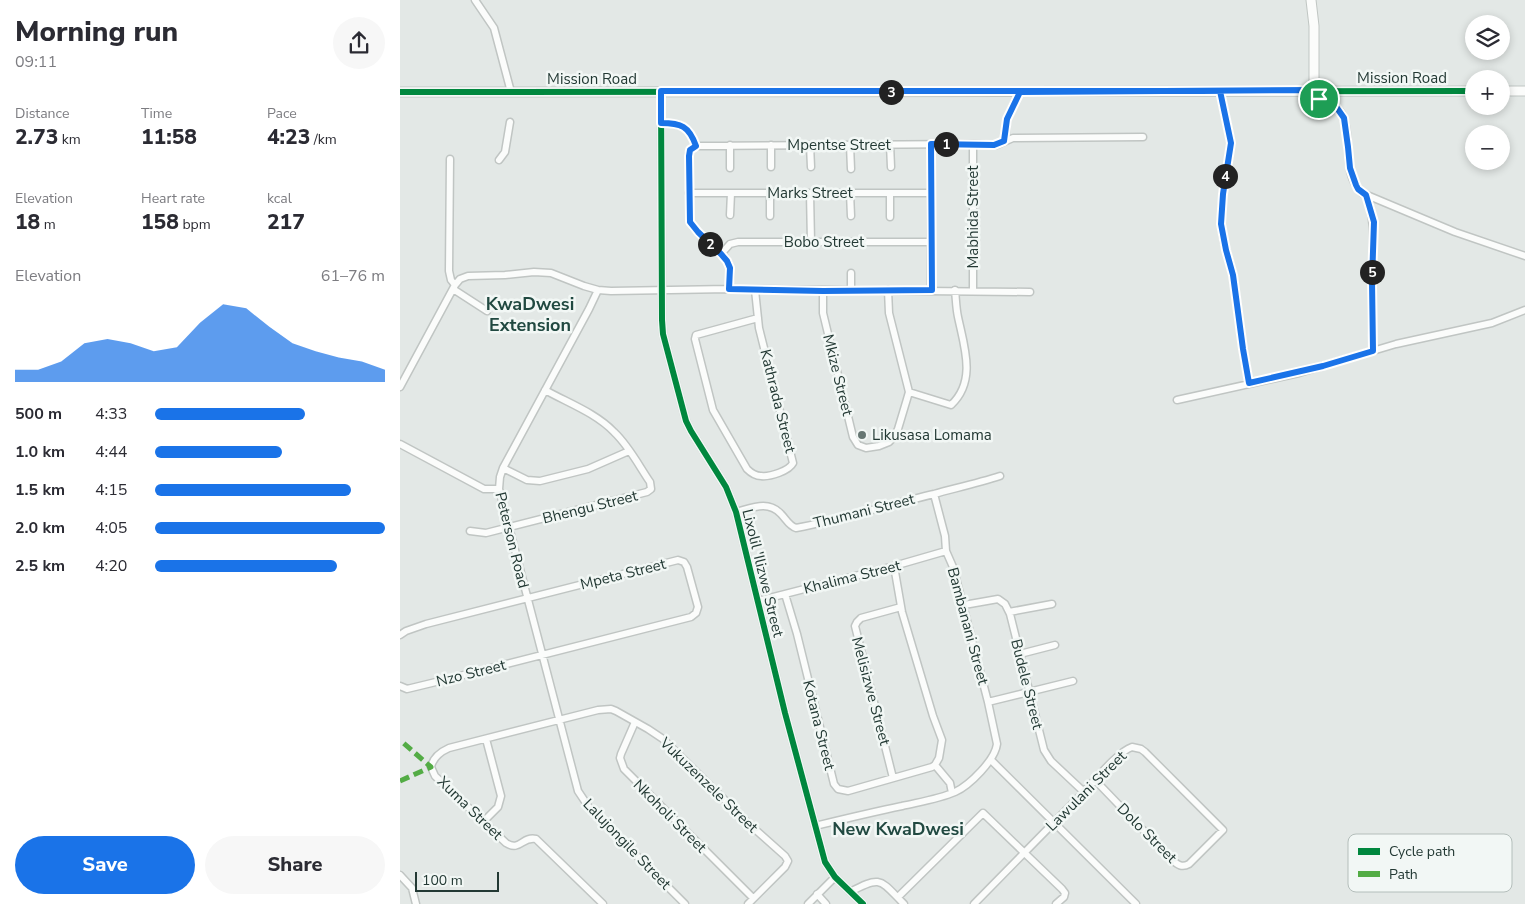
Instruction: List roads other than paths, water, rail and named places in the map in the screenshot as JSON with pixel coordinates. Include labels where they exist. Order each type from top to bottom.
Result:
[{"type":"street","points":[[475,0],[494,28],[511,92]]},
{"type":"street","points":[[1311,0],[1314,26],[1314,90],[1319,99],[1332,104],[1342,114],[1345,122],[1350,168],[1358,189],[1366,195],[1454,232],[1525,256]]},
{"type":"street","name":"Lixolil 'Ilizwe Street","points":[[661,91],[662,320],[664,334],[686,421],[726,487],[736,512],[825,862],[835,877],[863,904]]},
{"type":"street","points":[[1220,91],[1231,143],[1223,194],[1221,224],[1233,275],[1249,383]]},
{"type":"street","name":"Mission Road","points":[[400,92],[1465,91]]},
{"type":"street","points":[[1510,91],[1525,91]]},
{"type":"street","points":[[1004,141],[1007,119],[1020,92]]},
{"type":"street","points":[[499,160],[505,152],[510,122]]},
{"type":"street","points":[[661,123],[684,126],[692,135],[696,146],[691,149],[689,154],[690,222],[727,261],[730,268],[729,289]]},
{"type":"street","name":"Mpentse Street","points":[[696,146],[994,145],[1012,138],[1143,137]]},
{"type":"street","points":[[850,144],[850,169]]},
{"type":"street","points":[[890,144],[891,166]]},
{"type":"street","points":[[931,144],[932,290]]},
{"type":"street","name":"Mabhida Street","points":[[973,144],[973,290]]},
{"type":"street","points":[[730,145],[730,168]]},
{"type":"street","points":[[770,145],[771,167]]},
{"type":"street","points":[[810,145],[811,167]]},
{"type":"street","points":[[450,159],[448,271],[454,287],[487,311]]},
{"type":"street","name":"Marks Street","points":[[689,193],[931,193]]},
{"type":"street","points":[[730,193],[730,215]]},
{"type":"street","points":[[770,193],[770,216]]},
{"type":"street","points":[[810,193],[811,242]]},
{"type":"street","points":[[850,194],[851,216]]},
{"type":"street","points":[[890,194],[890,217]]},
{"type":"street","points":[[1366,195],[1374,222],[1372,281],[1373,351]]},
{"type":"street","name":"Bobo Street","points":[[721,254],[730,244],[738,242],[931,242]]},
{"type":"street","points":[[400,387],[454,287],[460,279],[468,276],[534,272],[551,273],[598,290],[973,290],[1030,292]]},
{"type":"street","points":[[851,273],[851,290]]},
{"type":"street","name":"Peterson Road","points":[[559,721],[499,489],[500,477],[503,468],[598,290]]},
{"type":"street","name":"Kathrada Street","points":[[756,290],[759,328],[793,463],[783,471],[760,476],[753,474],[747,468],[712,410],[695,340],[696,335],[758,318]]},
{"type":"street","points":[[888,290],[890,318],[909,392],[951,405],[956,401],[967,376],[967,363],[957,314],[955,290]]},
{"type":"street","name":"Mkize Street","points":[[823,291],[822,308],[827,336],[853,437],[858,445],[874,448],[886,444],[894,437],[909,392]]},
{"type":"street","points":[[1177,400],[1307,370],[1396,344],[1492,323],[1525,310]]},
{"type":"street","name":"Bhengu Street","points":[[470,531],[483,534],[509,528],[647,492],[651,488],[650,482],[619,436],[607,425],[545,390]]},
{"type":"street","points":[[400,444],[484,489],[499,489]]},
{"type":"street","points":[[503,468],[527,480],[540,481],[588,469],[629,451]]},
{"type":"street","name":"Thumani Street","points":[[736,512],[765,505],[778,511],[791,526],[796,528],[861,514],[1000,476]]},
{"type":"street","name":"Bambanani Street","points":[[934,494],[945,536],[946,551],[953,567],[964,605],[988,702],[997,744],[991,760]]},
{"type":"street","name":"Khalima Street","points":[[758,601],[946,551]]},
{"type":"street","name":"Mpeta Street","points":[[527,599],[678,560],[684,562],[687,567],[698,607],[698,611],[694,616],[542,655]]},
{"type":"street","points":[[894,566],[901,607],[929,704],[942,740],[939,758],[935,764],[950,783],[952,793]]},
{"type":"street","name":"Kotana Street","points":[[786,594],[834,784],[838,789],[845,791],[923,770],[935,764]]},
{"type":"street","points":[[400,635],[426,624],[527,599]]},
{"type":"street","points":[[964,605],[998,599],[1003,601],[1009,612],[1052,604]]},
{"type":"street","name":"Melisizwe Street","points":[[893,778],[855,626],[861,618],[901,607]]},
{"type":"street","name":"Budele Street","points":[[1009,612],[1044,750],[1051,761],[1084,792]]},
{"type":"street","points":[[1020,654],[1055,645]]},
{"type":"street","name":"Nzo Street","points":[[400,686],[410,688],[542,655]]},
{"type":"street","points":[[988,702],[1073,681]]},
{"type":"street","name":"Vukuzenzele Street","points":[[431,767],[433,760],[442,751],[449,748],[605,709],[616,711],[663,739],[749,824],[785,856],[788,861],[785,866],[748,904]]},
{"type":"street","name":"Lalujongile Street","points":[[559,721],[576,784],[582,799],[685,904]]},
{"type":"street","name":"Nkoholi Street","points":[[635,722],[620,758],[624,769],[753,898]]},
{"type":"street","points":[[483,822],[498,807],[501,796],[486,739]]},
{"type":"street","name":"Lawulani Street","points":[[974,904],[1126,749],[1132,747],[1141,749],[1223,830]]},
{"type":"street","points":[[815,826],[952,793],[991,760],[1136,904]]},
{"type":"street","name":"Xuma Street","points":[[431,767],[439,780],[511,846],[516,846],[530,838],[536,839],[603,904]]},
{"type":"street","name":"Dolo Street","points":[[1095,780],[1172,860],[1181,866],[1189,864],[1223,830]]},
{"type":"street","points":[[898,897],[983,813],[1065,893],[1056,904]]},
{"type":"street","points":[[400,875],[412,888],[416,904]]},
{"type":"street","points":[[808,904],[835,877]]},
{"type":"street","points":[[850,892],[867,883],[878,881],[884,884],[904,904]]},
{"type":"street","points":[[817,894],[826,904]]},
{"type":"place","name":"Likusasa Lomama","points":[[862,435]]},
{"type":"district","name":"KwaDwesi Extension","points":[[530,314]]},
{"type":"district","name":"New KwaDwesi","points":[[898,829]]}]
